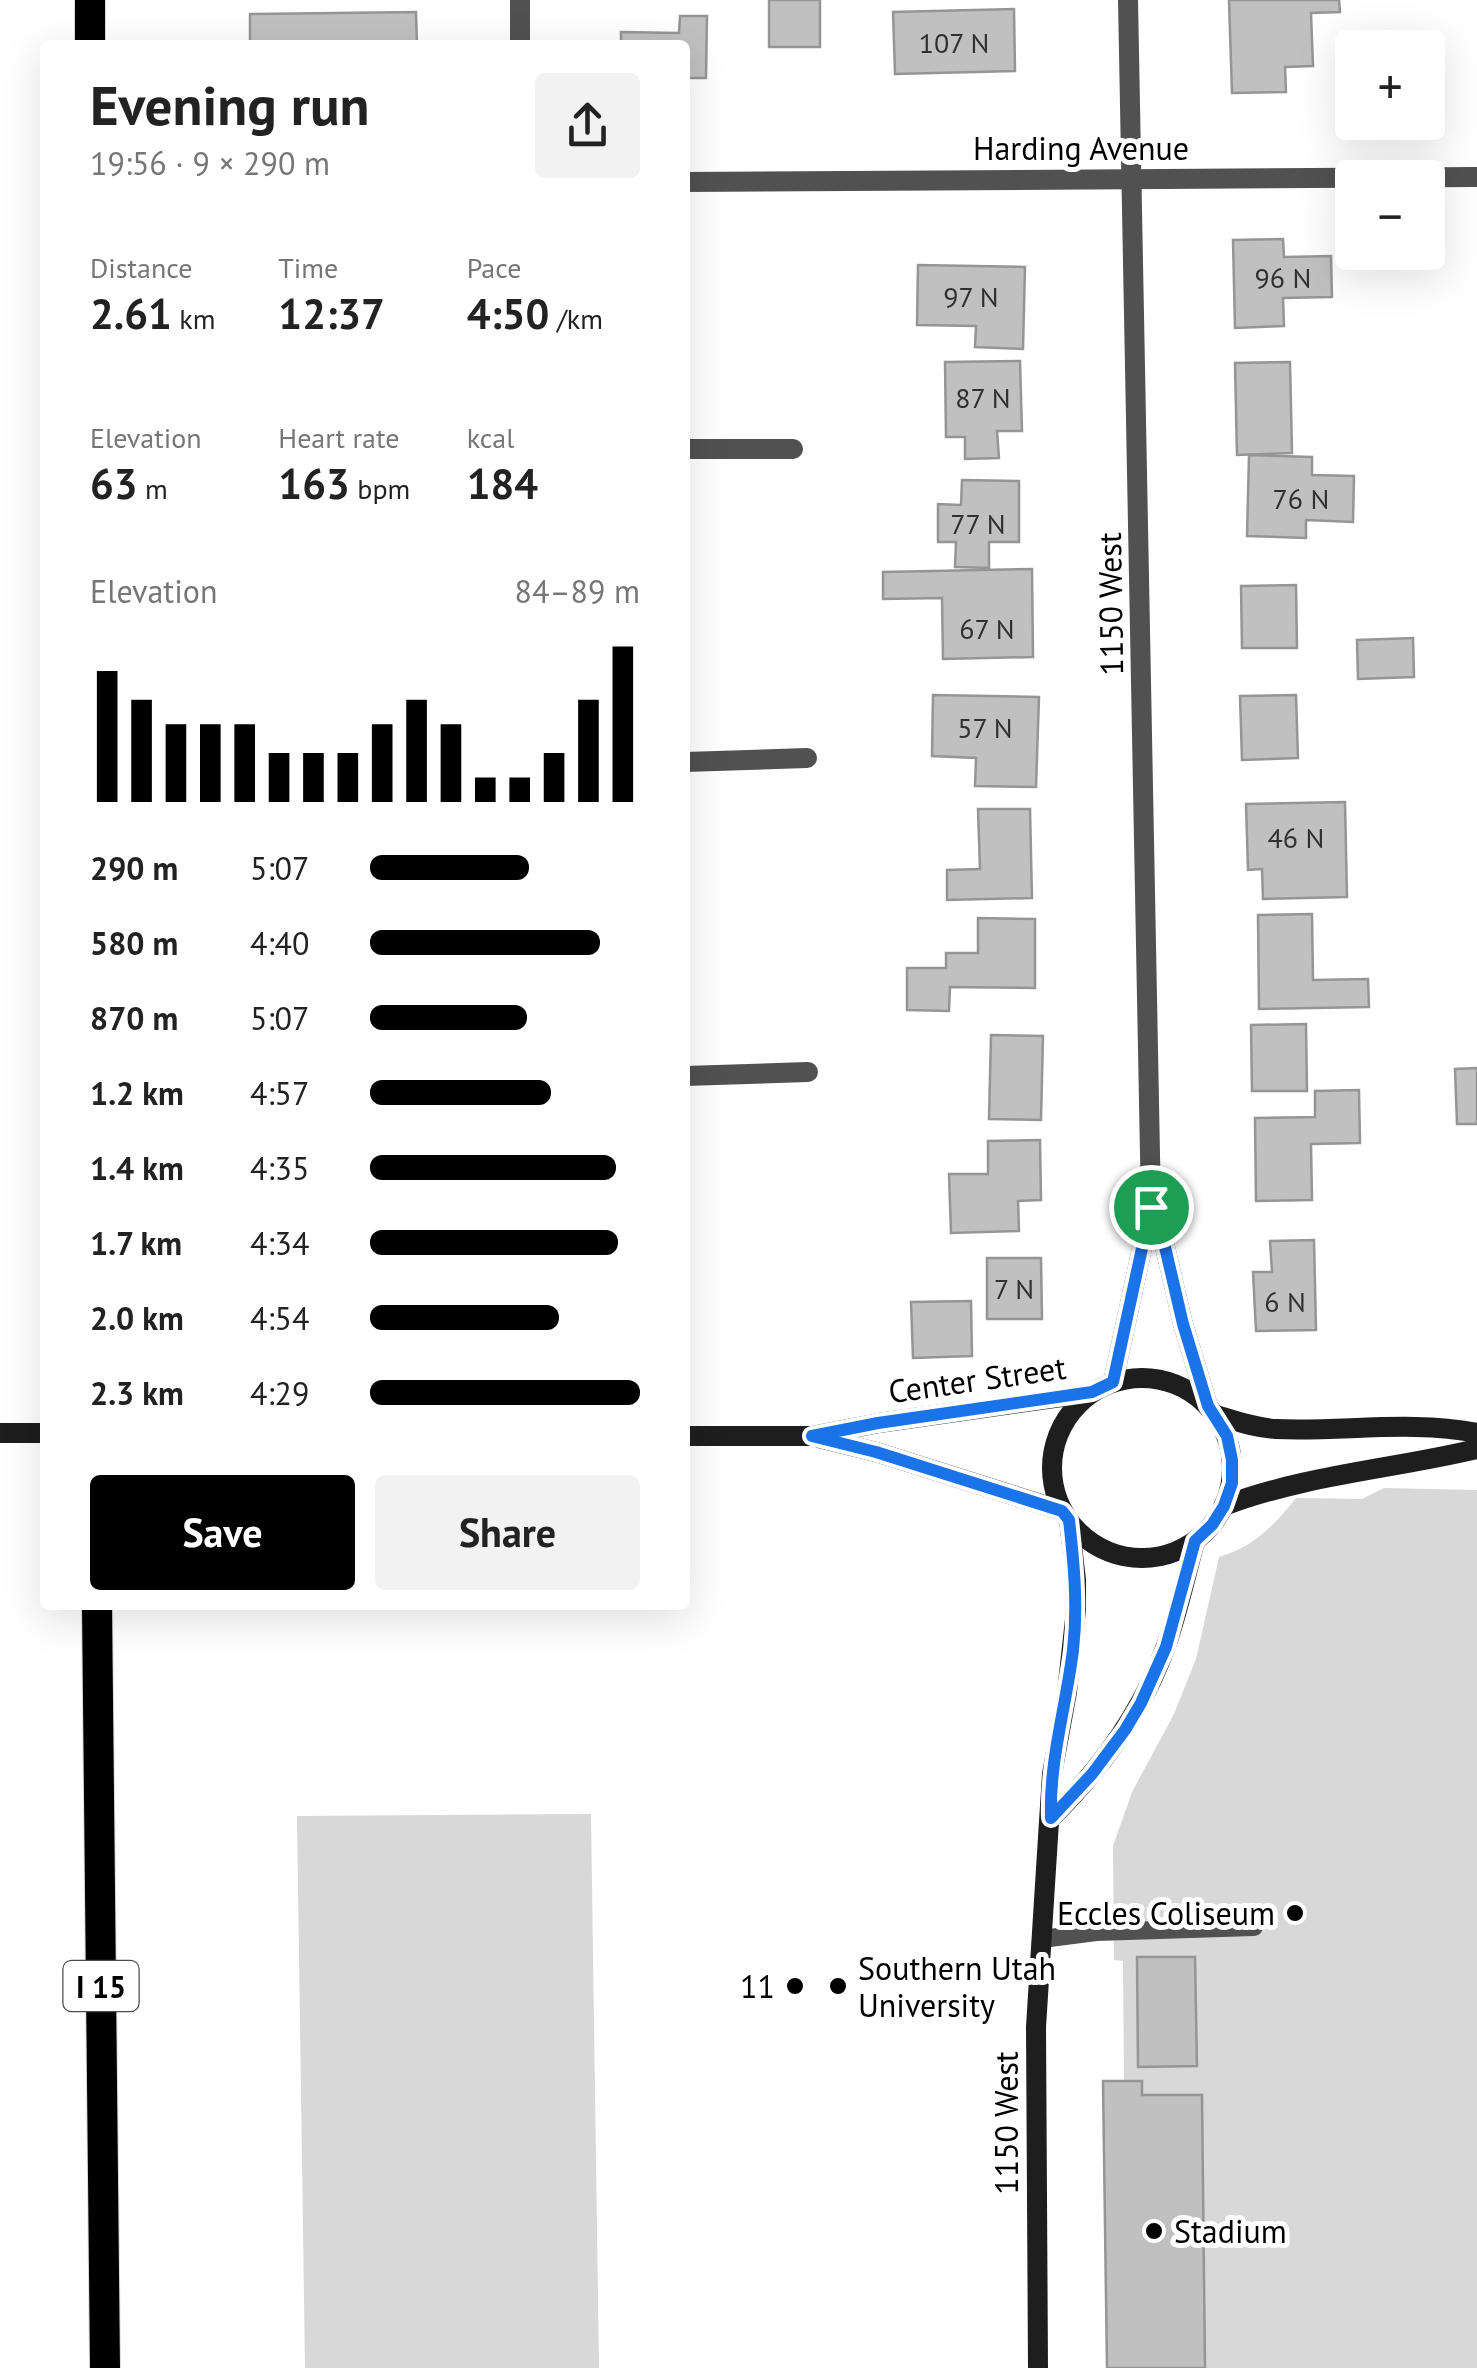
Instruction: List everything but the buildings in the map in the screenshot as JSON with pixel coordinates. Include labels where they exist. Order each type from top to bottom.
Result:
[{"type":"highway","points":[[90,0],[90,40]]},
{"type":"highway","name":"I 15","points":[[97,1610],[105,2368]]},
{"type":"main road","points":[[1212,1410],[1227,1436],[1232,1460],[1232,1483],[1212,1525],[1176,1552],[1154,1557],[1133,1558],[1112,1552],[1081,1535],[1066,1516],[1054,1490],[1054,1446],[1075,1407],[1092,1392],[1113,1382],[1164,1380],[1188,1390],[1212,1410],[1248,1425],[1274,1429],[1428,1428],[1477,1433]]},
{"type":"main road","name":"Center Street","points":[[690,1436],[812,1436],[1092,1392]]},
{"type":"main road","points":[[0,1432],[40,1433]]},
{"type":"main road","name":"Center Street","points":[[812,1436],[876,1452],[1066,1516]]},
{"type":"main road","points":[[1224,1506],[1286,1487],[1477,1449]]},
{"type":"main road","name":"1150 West","points":[[1038,2368],[1036,2027],[1054,1752],[1067,1692],[1076,1610],[1066,1516]]},
{"type":"main road","points":[[1051,1818],[1092,1774],[1141,1703],[1166,1647],[1195,1541]]},
{"type":"street","points":[[520,0],[520,40]]},
{"type":"street","name":"1150 West","points":[[1113,1382],[1151,1207],[1128,0]]},
{"type":"street","name":"Harding Avenue","points":[[690,182],[1477,177]]},
{"type":"street","points":[[690,449],[793,449]]},
{"type":"street","points":[[690,762],[807,758]]},
{"type":"street","points":[[690,1076],[808,1072]]},
{"type":"street","name":"1150 West","points":[[1151,1207],[1183,1324],[1212,1410]]},
{"type":"lane","points":[[1042,1939],[1096,1932],[1254,1927]]},
{"type":"shaded area","name":"Eccles Coliseum","points":[[1384,1488],[1477,1490],[1477,2368],[1107,2368],[1103,2081],[1124,2081],[1123,1961],[1114,1960],[1113,1846],[1132,1792],[1174,1714],[1196,1659],[1219,1557],[1262,1534],[1296,1498],[1362,1499]]},
{"type":"shaded area","points":[[591,1814],[599,2368],[305,2368],[297,1816]]},
{"type":"place","name":"Eccles Coliseum","points":[[1295,1913]]},
{"type":"place","name":"11","points":[[795,1986]]},
{"type":"place","name":"Southern Utah University","points":[[838,1986]]},
{"type":"place","name":"Stadium","points":[[1154,2231]]},
{"type":"route","points":[[1151,1207],[1208,1406],[1227,1436],[1232,1483],[1212,1525],[1195,1541],[1166,1647],[1141,1703],[1092,1774],[1051,1818],[1054,1752],[1067,1692],[1076,1610],[1069,1520],[1062,1511],[876,1452],[812,1436],[1092,1392],[1113,1382],[1151,1207]]}]
